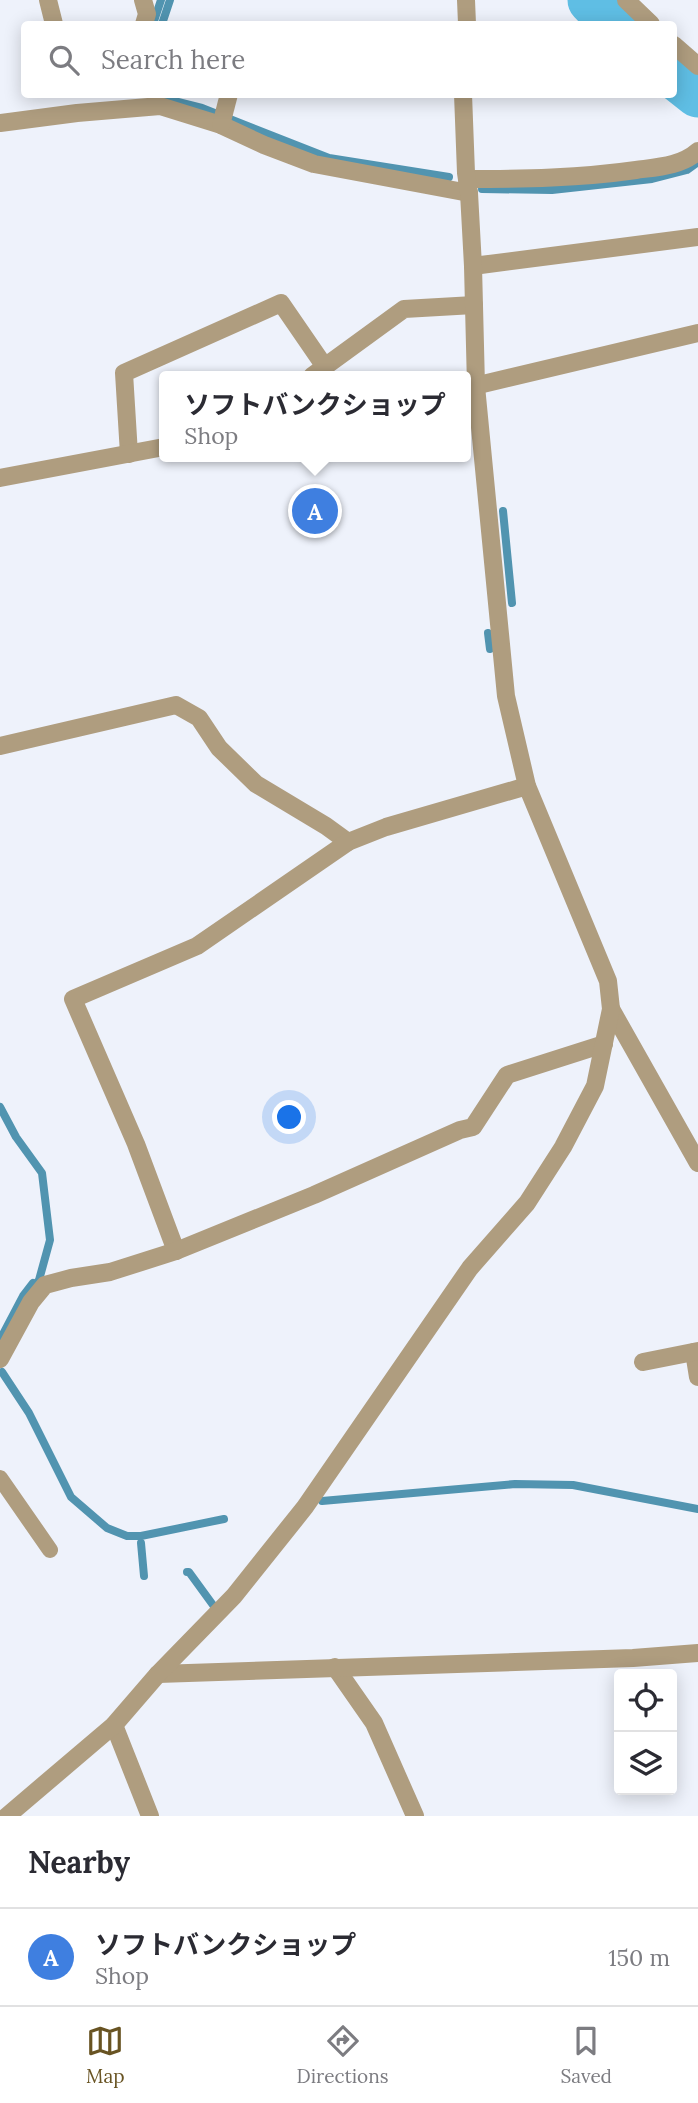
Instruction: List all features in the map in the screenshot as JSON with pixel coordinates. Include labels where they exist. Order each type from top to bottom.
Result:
[{"type":"street","points":[[48,0],[53,21]]},
{"type":"street","points":[[144,0],[147,14],[145,21]]},
{"type":"street","points":[[467,0],[467,21]]},
{"type":"street","points":[[626,0],[648,21]]},
{"type":"street","points":[[677,48],[698,66]]},
{"type":"street","points":[[7,1816],[114,1724],[234,1596],[305,1507],[470,1268],[527,1203],[563,1147],[595,1086],[611,1009],[608,982],[527,786],[506,696],[471,387],[473,267],[463,98]]},
{"type":"street","points":[[0,123],[75,103],[147,101],[160,106],[225,109],[264,145],[314,164],[468,186],[624,172],[670,165],[698,151]]},
{"type":"street","points":[[473,267],[698,237]]},
{"type":"street","points":[[129,454],[124,373],[281,303],[318,371]]},
{"type":"street","points":[[320,371],[404,309],[474,305]]},
{"type":"street","points":[[471,387],[698,333]]},
{"type":"street","points":[[0,478],[159,448]]},
{"type":"street","points":[[0,746],[176,705],[199,718],[219,748],[256,784],[348,842]]},
{"type":"street","points":[[176,1251],[136,1144],[73,999],[197,946],[348,842],[386,827],[527,786]]},
{"type":"street","points":[[611,1009],[698,1163]]},
{"type":"street","points":[[0,1359],[31,1302],[46,1285],[110,1272],[176,1251],[314,1195],[460,1130],[473,1127],[507,1076],[604,1044]]},
{"type":"street","points":[[643,1362],[696,1351],[698,1377]]},
{"type":"street","points":[[158,1674],[634,1658],[698,1653]]},
{"type":"street","points":[[335,1667],[374,1723],[415,1816]]},
{"type":"street","points":[[114,1724],[150,1816]]},
{"type":"lane","points":[[0,1478],[50,1550]]},
{"type":"waterway","points":[[154,21],[161,0]]},
{"type":"waterway","points":[[163,21],[170,0]]},
{"type":"waterway","points":[[592,0],[612,21]]},
{"type":"waterway","points":[[677,76],[698,93]]},
{"type":"waterway","points":[[162,98],[202,108],[329,158],[449,177]]},
{"type":"waterway","points":[[482,189],[552,190],[652,179],[687,170],[698,162]]},
{"type":"waterway","points":[[503,511],[512,603]]},
{"type":"waterway","points":[[488,633],[490,649]]},
{"type":"waterway","points":[[0,1107],[16,1137],[42,1173],[50,1240],[39,1280],[33,1287]]},
{"type":"waterway","points":[[0,1340],[23,1296],[33,1283]]},
{"type":"waterway","points":[[2,1372],[29,1413],[71,1497],[107,1528],[127,1536],[141,1536],[224,1519]]},
{"type":"waterway","points":[[322,1501],[515,1484],[573,1485],[698,1509]]},
{"type":"waterway","points":[[141,1543],[144,1576]]},
{"type":"waterway","points":[[187,1572],[213,1605]]},
{"type":"place","name":"ソフトバンクショップ","points":[[315,511]]}]
